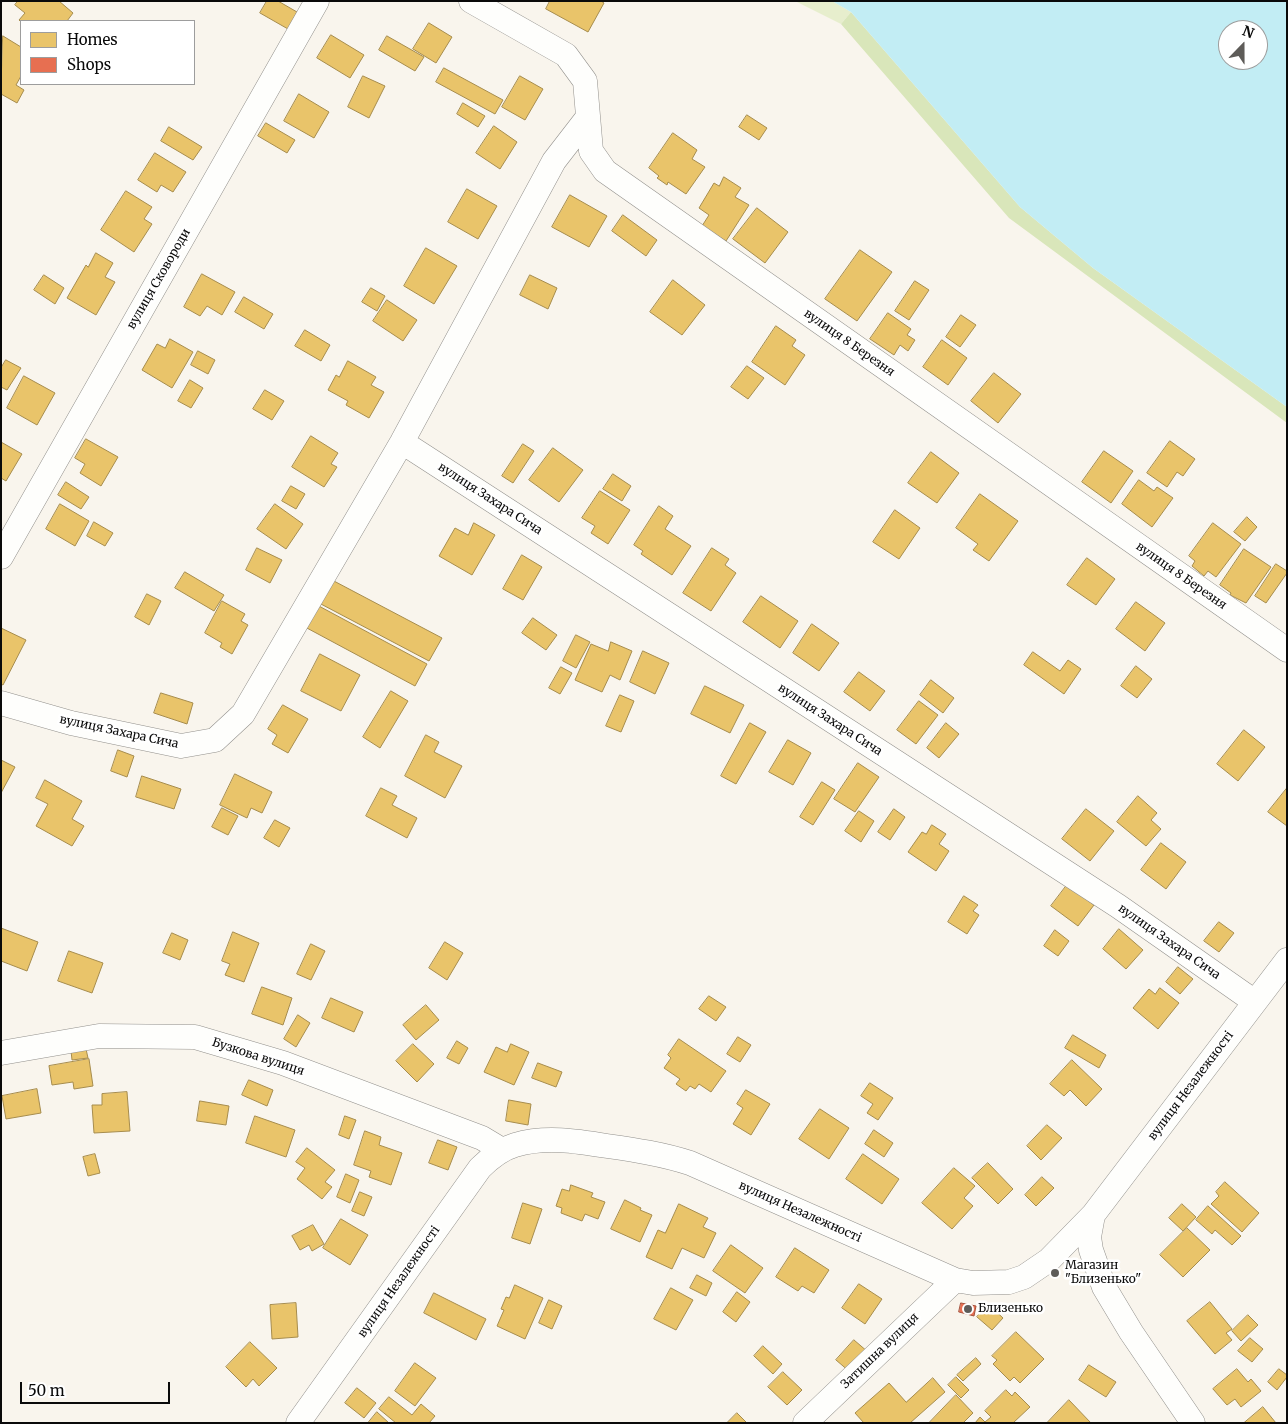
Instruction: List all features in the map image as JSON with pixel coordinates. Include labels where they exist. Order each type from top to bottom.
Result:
[{"type":"street","name":"вулиця Сковороди","points":[[1,557],[317,1]]},
{"type":"street","name":"вулиця 8 Березня","points":[[471,1],[566,55],[585,81],[591,151],[605,171],[1287,650]]},
{"type":"street","name":"вулиця Захара Сича","points":[[1,704],[71,723],[181,746],[214,740],[242,714],[402,442],[554,161],[588,117]]},
{"type":"street","name":"вулиця Захара Сича","points":[[402,442],[1118,906],[1255,1002]]},
{"type":"street","name":"вулиця Незалежності","points":[[298,1423],[480,1168],[502,1150],[527,1142],[556,1140],[648,1151],[670,1156],[690,1163],[954,1280],[991,1284],[1009,1282],[1024,1277],[1049,1260],[1093,1215],[1287,960]]},
{"type":"street","name":"Бузкова вулиця","points":[[1,1052],[99,1036],[195,1036],[292,1066],[482,1138],[502,1150]]},
{"type":"street","points":[[1093,1215],[1089,1236],[1091,1250],[1104,1287],[1131,1332],[1193,1423]]},
{"type":"street","name":"Затишна вулиця","points":[[805,1423],[954,1280]]},
{"type":"green space","points":[[795,1],[832,1],[851,12],[841,24]]},
{"type":"green space","points":[[851,12],[1020,207],[1093,268],[1287,407],[1287,423],[1009,218],[841,24]]},
{"type":"water","points":[[832,1],[1287,1],[1287,407],[1093,268],[1020,207],[851,12]]},
{"type":"building: Homes","points":[[18,1],[59,1],[73,13],[68,20],[20,21],[19,20],[25,13],[15,5]]},
{"type":"building: Homes","points":[[267,1],[278,1],[297,12],[288,29],[260,13]]},
{"type":"building: Homes","points":[[550,1],[601,1],[604,3],[588,32],[546,9]]},
{"type":"building: Homes","points":[[429,23],[452,37],[436,63],[413,49]]},
{"type":"building: Homes","points":[[331,35],[364,55],[350,78],[317,58]]},
{"type":"building: Homes","points":[[3,36],[20,46],[20,78],[16,85],[24,90],[17,103],[1,94]]},
{"type":"building: Homes","points":[[387,36],[424,57],[415,71],[379,50]]},
{"type":"building: Homes","points":[[444,68],[503,100],[495,114],[436,82]]},
{"type":"building: Homes","points":[[363,76],[385,86],[369,118],[348,107]]},
{"type":"building: Homes","points":[[520,76],[543,89],[525,120],[502,107]]},
{"type":"building: Homes","points":[[299,94],[329,112],[314,138],[284,121]]},
{"type":"building: Homes","points":[[463,103],[485,116],[478,127],[457,114]]},
{"type":"building: Homes","points":[[747,115],[767,128],[759,140],[739,127]]},
{"type":"building: Homes","points":[[266,123],[295,140],[287,153],[258,136]]},
{"type":"building: Homes","points":[[494,126],[517,142],[500,169],[476,153]]},
{"type":"building: Homes","points":[[169,127],[202,147],[193,160],[161,141]]},
{"type":"building: Homes","points":[[673,133],[697,150],[692,159],[705,167],[686,194],[668,182],[667,185],[657,178],[659,176],[649,168]]},
{"type":"building: Homes","points":[[155,153],[186,172],[173,192],[161,185],[157,192],[138,180]]},
{"type":"building: Homes","points":[[724,177],[741,188],[735,197],[749,205],[726,241],[702,226],[709,215],[699,208],[714,183],[719,186]]},
{"type":"building: Homes","points":[[467,189],[497,206],[478,239],[448,222]]},
{"type":"building: Homes","points":[[126,191],[152,207],[144,219],[152,224],[134,252],[101,230]]},
{"type":"building: Homes","points":[[570,195],[607,216],[589,247],[552,227]]},
{"type":"building: Homes","points":[[757,208],[788,232],[765,263],[733,239]]},
{"type":"building: Homes","points":[[623,215],[657,240],[646,256],[612,231]]},
{"type":"building: Homes","points":[[426,248],[457,266],[434,304],[404,286]]},
{"type":"building: Homes","points":[[860,250],[892,272],[857,321],[825,299]]},
{"type":"building: Homes","points":[[96,253],[113,263],[105,277],[115,282],[96,315],[67,298],[86,265],[88,267]]},
{"type":"building: Homes","points":[[202,274],[235,292],[222,315],[207,306],[200,316],[184,307]]},
{"type":"building: Homes","points":[[44,275],[64,288],[55,304],[34,290]]},
{"type":"building: Homes","points":[[530,275],[557,288],[548,309],[520,295]]},
{"type":"building: Homes","points":[[673,280],[705,305],[682,335],[650,312]]},
{"type":"building: Homes","points":[[915,281],[929,290],[909,320],[895,311]]},
{"type":"building: Homes","points":[[371,288],[385,296],[377,311],[362,302]]},
{"type":"building: Homes","points":[[244,297],[273,314],[264,329],[235,312]]},
{"type":"building: Homes","points":[[387,300],[417,320],[403,341],[373,321]]},
{"type":"building: Homes","points":[[888,313],[911,329],[907,335],[915,340],[908,351],[900,345],[894,355],[870,339]]},
{"type":"building: Homes","points":[[961,315],[976,325],[960,347],[946,337]]},
{"type":"building: Homes","points":[[776,326],[796,340],[792,346],[805,355],[785,385],[752,362]]},
{"type":"building: Homes","points":[[305,330],[330,345],[321,361],[295,346]]},
{"type":"building: Homes","points":[[170,339],[193,352],[172,388],[142,370],[157,344],[165,348]]},
{"type":"building: Homes","points":[[942,340],[967,358],[948,385],[923,367]]},
{"type":"building: Homes","points":[[198,351],[215,360],[208,374],[191,365]]},
{"type":"building: Homes","points":[[6,360],[21,368],[7,390],[1,387],[1,368]]},
{"type":"building: Homes","points":[[348,361],[376,377],[371,385],[384,392],[369,418],[346,405],[348,401],[328,390],[336,375],[339,377]]},
{"type":"building: Homes","points":[[747,366],[764,378],[748,399],[731,387]]},
{"type":"building: Homes","points":[[994,373],[1021,394],[998,423],[971,401]]},
{"type":"building: Homes","points":[[24,376],[55,393],[37,425],[7,408]]},
{"type":"building: Homes","points":[[190,380],[203,388],[191,408],[178,401]]},
{"type":"building: Homes","points":[[265,390],[284,401],[272,420],[253,409]]},
{"type":"building: Homes","points":[[311,436],[338,453],[331,464],[337,467],[324,487],[292,467]]},
{"type":"building: Homes","points":[[86,439],[118,457],[101,486],[80,473],[85,464],[75,458]]},
{"type":"building: Homes","points":[[1170,441],[1195,459],[1183,476],[1177,472],[1167,487],[1147,473]]},
{"type":"building: Homes","points":[[1,442],[22,454],[6,481],[1,478]]},
{"type":"building: Homes","points":[[523,444],[534,451],[513,483],[502,476]]},
{"type":"building: Homes","points":[[553,448],[583,470],[559,502],[529,480]]},
{"type":"building: Homes","points":[[1104,451],[1133,471],[1111,503],[1082,482]]},
{"type":"building: Homes","points":[[931,452],[959,473],[937,503],[908,483]]},
{"type":"building: Homes","points":[[613,474],[631,486],[622,501],[603,489]]},
{"type":"building: Homes","points":[[1139,480],[1154,491],[1157,487],[1173,498],[1152,527],[1122,504]]},
{"type":"building: Homes","points":[[66,482],[89,497],[81,509],[58,495]]},
{"type":"building: Homes","points":[[291,486],[305,494],[296,509],[282,501]]},
{"type":"building: Homes","points":[[600,491],[630,510],[608,544],[591,533],[595,526],[582,518]]},
{"type":"building: Homes","points":[[980,494],[1018,521],[989,561],[973,550],[978,544],[956,528]]},
{"type":"building: Homes","points":[[60,504],[89,521],[75,546],[46,529]]},
{"type":"building: Homes","points":[[275,504],[303,524],[286,549],[257,529]]},
{"type":"building: Homes","points":[[659,506],[673,516],[665,529],[691,546],[672,575],[641,554],[643,551],[634,545]]},
{"type":"building: Homes","points":[[895,510],[920,528],[899,559],[873,542]]},
{"type":"building: Homes","points":[[1247,517],[1257,527],[1245,541],[1234,532]]},
{"type":"building: Homes","points":[[94,522],[113,533],[105,546],[87,536]]},
{"type":"building: Homes","points":[[474,523],[495,535],[472,575],[439,556],[455,528],[468,535]]},
{"type":"building: Homes","points":[[1213,523],[1241,544],[1216,577],[1208,571],[1204,576],[1192,566],[1195,561],[1189,556]]},
{"type":"building: Homes","points":[[257,548],[282,560],[270,583],[246,570]]},
{"type":"building: Homes","points":[[712,548],[729,559],[725,565],[736,573],[711,611],[683,593]]},
{"type":"building: Homes","points":[[1244,549],[1271,567],[1246,603],[1230,595],[1231,593],[1220,585]]},
{"type":"building: Homes","points":[[522,555],[542,567],[523,600],[503,589]]},
{"type":"building: Homes","points":[[1087,558],[1115,579],[1096,605],[1067,585]]},
{"type":"building: Homes","points":[[1276,564],[1287,571],[1287,573],[1266,603],[1255,596]]},
{"type":"building: Homes","points":[[185,572],[224,595],[214,611],[175,588]]},
{"type":"building: Homes","points":[[332,580],[442,638],[429,661],[319,603]]},
{"type":"building: Homes","points":[[147,594],[161,601],[149,625],[135,617]]},
{"type":"building: Homes","points":[[761,596],[798,621],[780,648],[743,622]]},
{"type":"building: Homes","points":[[222,601],[245,614],[241,621],[248,625],[232,654],[220,647],[222,643],[205,633]]},
{"type":"building: Homes","points":[[1136,602],[1165,623],[1145,651],[1116,629]]},
{"type":"building: Homes","points":[[317,605],[427,664],[415,686],[305,627]]},
{"type":"building: Homes","points":[[533,618],[557,635],[546,650],[522,633]]},
{"type":"building: Homes","points":[[812,624],[839,643],[819,671],[793,653]]},
{"type":"building: Homes","points":[[1,628],[26,640],[3,685],[1,684]]},
{"type":"building: Homes","points":[[576,635],[590,642],[576,668],[563,661]]},
{"type":"building: Homes","points":[[611,642],[632,651],[620,680],[610,675],[602,692],[575,680],[591,644],[608,651]]},
{"type":"building: Homes","points":[[643,651],[669,663],[655,694],[630,682]]},
{"type":"building: Homes","points":[[1033,652],[1060,671],[1068,660],[1081,669],[1064,694],[1024,665]]},
{"type":"building: Homes","points":[[320,654],[360,675],[341,711],[301,691]]},
{"type":"building: Homes","points":[[1136,666],[1152,679],[1137,698],[1121,686]]},
{"type":"building: Homes","points":[[561,667],[572,673],[560,694],[549,688]]},
{"type":"building: Homes","points":[[859,672],[885,691],[870,711],[844,692]]},
{"type":"building: Homes","points":[[931,680],[954,698],[943,713],[920,695]]},
{"type":"building: Homes","points":[[705,686],[744,705],[730,733],[691,714]]},
{"type":"building: Homes","points":[[391,691],[408,701],[380,748],[363,737]]},
{"type":"building: Homes","points":[[161,693],[193,703],[187,724],[154,713]]},
{"type":"building: Homes","points":[[620,695],[634,701],[621,732],[606,726]]},
{"type":"building: Homes","points":[[919,701],[938,715],[916,744],[897,730]]},
{"type":"building: Homes","points":[[283,705],[308,719],[288,753],[272,744],[277,735],[268,729]]},
{"type":"building: Homes","points":[[750,723],[766,732],[736,784],[721,776]]},
{"type":"building: Homes","points":[[946,723],[959,734],[939,758],[927,748]]},
{"type":"building: Homes","points":[[1244,730],[1265,747],[1238,781],[1217,764]]},
{"type":"building: Homes","points":[[426,735],[439,742],[434,752],[462,766],[445,798],[405,776]]},
{"type":"building: Homes","points":[[788,740],[811,753],[793,785],[769,772]]},
{"type":"building: Homes","points":[[118,750],[134,756],[127,777],[111,771]]},
{"type":"building: Homes","points":[[1,760],[15,767],[1,793]]},
{"type":"building: Homes","points":[[858,763],[879,777],[855,812],[834,799]]},
{"type":"building: Homes","points":[[235,774],[272,792],[262,813],[251,808],[247,818],[220,805]]},
{"type":"building: Homes","points":[[142,776],[181,789],[174,809],[136,797]]},
{"type":"building: Homes","points":[[45,780],[82,801],[72,819],[84,826],[72,846],[36,826],[48,804],[36,798]]},
{"type":"building: Homes","points":[[822,782],[835,790],[813,825],[800,817]]},
{"type":"building: Homes","points":[[381,788],[397,796],[392,805],[417,818],[407,838],[366,816]]},
{"type":"building: Homes","points":[[1287,788],[1287,826],[1268,812]]},
{"type":"building: Homes","points":[[1138,796],[1157,813],[1151,820],[1161,829],[1146,846],[1117,822]]},
{"type":"building: Homes","points":[[222,808],[238,816],[228,835],[212,827]]},
{"type":"building: Homes","points":[[894,809],[905,817],[890,840],[878,832]]},
{"type":"building: Homes","points":[[1086,809],[1114,831],[1090,861],[1062,839]]},
{"type":"building: Homes","points":[[859,811],[874,821],[861,842],[845,831]]},
{"type":"building: Homes","points":[[275,820],[290,828],[279,847],[264,838]]},
{"type":"building: Homes","points":[[932,825],[946,834],[939,844],[949,851],[936,871],[908,852],[922,832],[926,834]]},
{"type":"building: Homes","points":[[1161,843],[1186,862],[1166,889],[1141,870]]},
{"type":"building: Homes","points":[[1067,885],[1094,905],[1078,926],[1051,906]]},
{"type":"building: Homes","points":[[964,896],[978,905],[973,911],[979,915],[967,934],[948,922]]},
{"type":"building: Homes","points":[[1219,922],[1234,933],[1219,952],[1204,941]]},
{"type":"building: Homes","points":[[1,928],[38,942],[27,971],[1,961]]},
{"type":"building: Homes","points":[[1119,929],[1143,950],[1126,969],[1103,949]]},
{"type":"building: Homes","points":[[1055,930],[1069,941],[1058,956],[1044,946]]},
{"type":"building: Homes","points":[[233,932],[259,943],[244,982],[225,975],[230,964],[222,961]]},
{"type":"building: Homes","points":[[172,933],[188,940],[180,960],[163,953]]},
{"type":"building: Homes","points":[[445,942],[463,953],[447,980],[429,968]]},
{"type":"building: Homes","points":[[311,944],[325,951],[311,980],[297,974]]},
{"type":"building: Homes","points":[[69,951],[103,963],[92,993],[58,981]]},
{"type":"building: Homes","points":[[1178,967],[1193,979],[1180,994],[1166,982]]},
{"type":"building: Homes","points":[[262,987],[292,998],[283,1025],[252,1014]]},
{"type":"building: Homes","points":[[1160,988],[1179,1003],[1158,1029],[1133,1008],[1149,989],[1155,994]]},
{"type":"building: Homes","points":[[709,996],[726,1007],[716,1021],[699,1009]]},
{"type":"building: Homes","points":[[331,998],[363,1012],[354,1032],[322,1018]]},
{"type":"building: Homes","points":[[426,1005],[439,1020],[416,1040],[403,1025]]},
{"type":"building: Homes","points":[[298,1015],[310,1023],[296,1047],[284,1039]]},
{"type":"building: Homes","points":[[1073,1035],[1106,1055],[1099,1068],[1065,1048]]},
{"type":"building: Homes","points":[[738,1037],[751,1045],[740,1062],[727,1054]]},
{"type":"building: Homes","points":[[679,1039],[726,1071],[711,1092],[699,1084],[695,1089],[690,1086],[686,1091],[676,1084],[680,1079],[664,1068],[671,1058],[668,1055]]},
{"type":"building: Homes","points":[[457,1041],[468,1048],[459,1064],[447,1058]]},
{"type":"building: Homes","points":[[413,1044],[434,1064],[417,1082],[396,1061]]},
{"type":"building: Homes","points":[[511,1044],[529,1052],[514,1085],[484,1072],[496,1047],[507,1052]]},
{"type":"building: Homes","points":[[86,1049],[88,1058],[72,1060],[71,1051]]},
{"type":"building: Homes","points":[[89,1059],[93,1086],[74,1089],[73,1082],[52,1085],[49,1066]]},
{"type":"building: Homes","points":[[1072,1060],[1102,1089],[1086,1106],[1070,1090],[1064,1096],[1050,1084]]},
{"type":"building: Homes","points":[[538,1063],[562,1072],[556,1087],[532,1078]]},
{"type":"building: Homes","points":[[249,1080],[273,1090],[267,1106],[242,1095]]},
{"type":"building: Homes","points":[[870,1083],[893,1098],[878,1120],[867,1113],[873,1104],[861,1096]]},
{"type":"building: Homes","points":[[37,1089],[41,1113],[6,1119],[2,1096]]},
{"type":"building: Homes","points":[[746,1090],[770,1104],[751,1135],[733,1124],[743,1108],[737,1104]]},
{"type":"building: Homes","points":[[127,1092],[130,1131],[94,1133],[92,1105],[102,1105],[102,1094]]},
{"type":"building: Homes","points":[[509,1100],[531,1104],[528,1125],[506,1121]]},
{"type":"building: Homes","points":[[200,1101],[229,1106],[226,1125],[197,1121]]},
{"type":"building: Homes","points":[[820,1109],[849,1128],[829,1159],[799,1139]]},
{"type":"building: Homes","points":[[255,1116],[295,1130],[286,1157],[246,1143]]},
{"type":"building: Homes","points":[[345,1116],[356,1120],[349,1139],[339,1135]]},
{"type":"building: Homes","points":[[1047,1125],[1062,1138],[1041,1160],[1027,1146]]},
{"type":"building: Homes","points":[[874,1130],[893,1143],[884,1157],[865,1144]]},
{"type":"building: Homes","points":[[365,1131],[381,1137],[379,1145],[402,1153],[391,1185],[369,1177],[371,1171],[354,1165]]},
{"type":"building: Homes","points":[[438,1140],[457,1147],[448,1170],[429,1163]]},
{"type":"building: Homes","points":[[307,1148],[335,1170],[325,1182],[332,1187],[322,1199],[297,1179],[305,1168],[296,1162]]},
{"type":"building: Homes","points":[[95,1154],[100,1173],[88,1176],[83,1157]]},
{"type":"building: Homes","points":[[863,1154],[899,1179],[882,1204],[846,1179]]},
{"type":"building: Homes","points":[[988,1163],[1013,1189],[998,1204],[972,1178]]},
{"type":"building: Homes","points":[[954,1168],[975,1186],[964,1198],[973,1206],[952,1229],[922,1203]]},
{"type":"building: Homes","points":[[346,1174],[359,1180],[350,1203],[337,1197]]},
{"type":"building: Homes","points":[[1042,1177],[1054,1188],[1036,1206],[1025,1195]]},
{"type":"building: Homes","points":[[1225,1182],[1259,1213],[1242,1232],[1211,1204],[1219,1196],[1216,1192]]},
{"type":"building: Homes","points":[[571,1185],[593,1193],[591,1197],[605,1202],[598,1219],[585,1214],[582,1221],[561,1213],[562,1208],[556,1206],[562,1189],[569,1191]]},
{"type":"building: Homes","points":[[360,1192],[372,1197],[364,1216],[352,1211]]},
{"type":"building: Homes","points":[[625,1200],[652,1215],[640,1242],[611,1229]]},
{"type":"building: Homes","points":[[523,1203],[542,1209],[530,1244],[512,1238]]},
{"type":"building: Homes","points":[[679,1204],[708,1218],[703,1227],[716,1233],[704,1258],[682,1248],[672,1269],[646,1257],[658,1230],[665,1233]]},
{"type":"building: Homes","points":[[1182,1204],[1196,1217],[1183,1231],[1169,1218]]},
{"type":"building: Homes","points":[[1208,1206],[1241,1236],[1232,1245],[1215,1230],[1212,1234],[1196,1220]]},
{"type":"building: Homes","points":[[341,1219],[368,1235],[350,1265],[323,1248]]},
{"type":"building: Homes","points":[[313,1225],[324,1244],[312,1251],[309,1245],[300,1250],[292,1236]]},
{"type":"building: Homes","points":[[1187,1228],[1210,1250],[1183,1277],[1160,1255]]},
{"type":"building: Homes","points":[[731,1245],[763,1268],[745,1293],[713,1271]]},
{"type":"building: Homes","points":[[795,1248],[829,1270],[814,1293],[802,1286],[798,1291],[776,1277]]},
{"type":"building: Homes","points":[[697,1275],[712,1283],[706,1296],[690,1288]]},
{"type":"building: Homes","points":[[859,1284],[882,1299],[865,1324],[842,1308]]},
{"type":"building: Homes","points":[[515,1285],[543,1298],[525,1339],[497,1326],[504,1310],[501,1309],[506,1297],[509,1298]]},
{"type":"building: Homes","points":[[671,1288],[693,1300],[676,1330],[654,1319]]},
{"type":"building: Homes","points":[[737,1292],[750,1302],[736,1322],[723,1312]]},
{"type":"building: Homes","points":[[434,1293],[486,1319],[476,1340],[424,1313]]},
{"type":"building: Homes","points":[[549,1300],[562,1306],[552,1329],[539,1323]]},
{"type":"building: Homes","points":[[1210,1302],[1232,1329],[1226,1333],[1232,1340],[1215,1354],[1187,1321]]},
{"type":"building: Homes","points":[[296,1303],[298,1337],[272,1339],[270,1305]]},
{"type":"building: Homes","points":[[988,1304],[1003,1318],[992,1330],[977,1317]]},
{"type":"building: Homes","points":[[1248,1315],[1258,1325],[1241,1341],[1232,1331]]},
{"type":"building: Homes","points":[[1016,1332],[1044,1359],[1020,1383],[1014,1377],[1010,1381],[993,1364],[997,1360],[992,1356]]},
{"type":"building: Homes","points":[[1250,1338],[1263,1349],[1252,1362],[1238,1351]]},
{"type":"building: Homes","points":[[854,1340],[868,1352],[850,1372],[836,1360]]},
{"type":"building: Homes","points":[[250,1342],[277,1368],[259,1386],[253,1379],[246,1387],[226,1367]]},
{"type":"building: Homes","points":[[763,1346],[782,1364],[773,1374],[754,1356]]},
{"type":"building: Homes","points":[[976,1358],[981,1364],[963,1381],[957,1375]]},
{"type":"building: Homes","points":[[415,1363],[436,1378],[415,1406],[395,1391]]},
{"type":"building: Homes","points":[[1089,1365],[1116,1382],[1106,1397],[1079,1380]]},
{"type":"building: Homes","points":[[1237,1369],[1248,1382],[1251,1379],[1261,1391],[1241,1407],[1235,1399],[1227,1405],[1213,1389]]},
{"type":"building: Homes","points":[[1279,1369],[1287,1377],[1277,1390],[1268,1382]]},
{"type":"building: Homes","points":[[783,1372],[802,1390],[787,1405],[768,1387]]},
{"type":"building: Homes","points":[[956,1377],[969,1390],[961,1398],[948,1385]]},
{"type":"building: Homes","points":[[933,1378],[945,1392],[910,1423],[864,1423],[855,1413],[889,1383],[906,1402]]},
{"type":"building: Homes","points":[[357,1388],[376,1403],[364,1418],[345,1403]]},
{"type":"building: Homes","points":[[1006,1390],[1012,1396],[1015,1392],[1030,1407],[1013,1423],[975,1423],[980,1417],[985,1422],[991,1417],[985,1411]]},
{"type":"building: Homes","points":[[956,1395],[973,1413],[963,1423],[929,1423]]},
{"type":"building: Homes","points":[[389,1397],[412,1415],[421,1404],[435,1416],[429,1423],[396,1423],[379,1409]]},
{"type":"building: Homes","points":[[1069,1400],[1091,1423],[1047,1423]]},
{"type":"building: Homes","points":[[1263,1407],[1276,1423],[1244,1423]]},
{"type":"building: Homes","points":[[377,1412],[389,1423],[368,1423]]},
{"type":"building: Homes","points":[[737,1413],[747,1423],[727,1423]]},
{"type":"building: Shops","points":[[961,1303],[976,1306],[974,1316],[959,1312]]},
{"type":"place","name":"Магазин \"Близенько\"","points":[[1055,1273]]},
{"type":"place","name":"Близенько","points":[[968,1309]]}]
